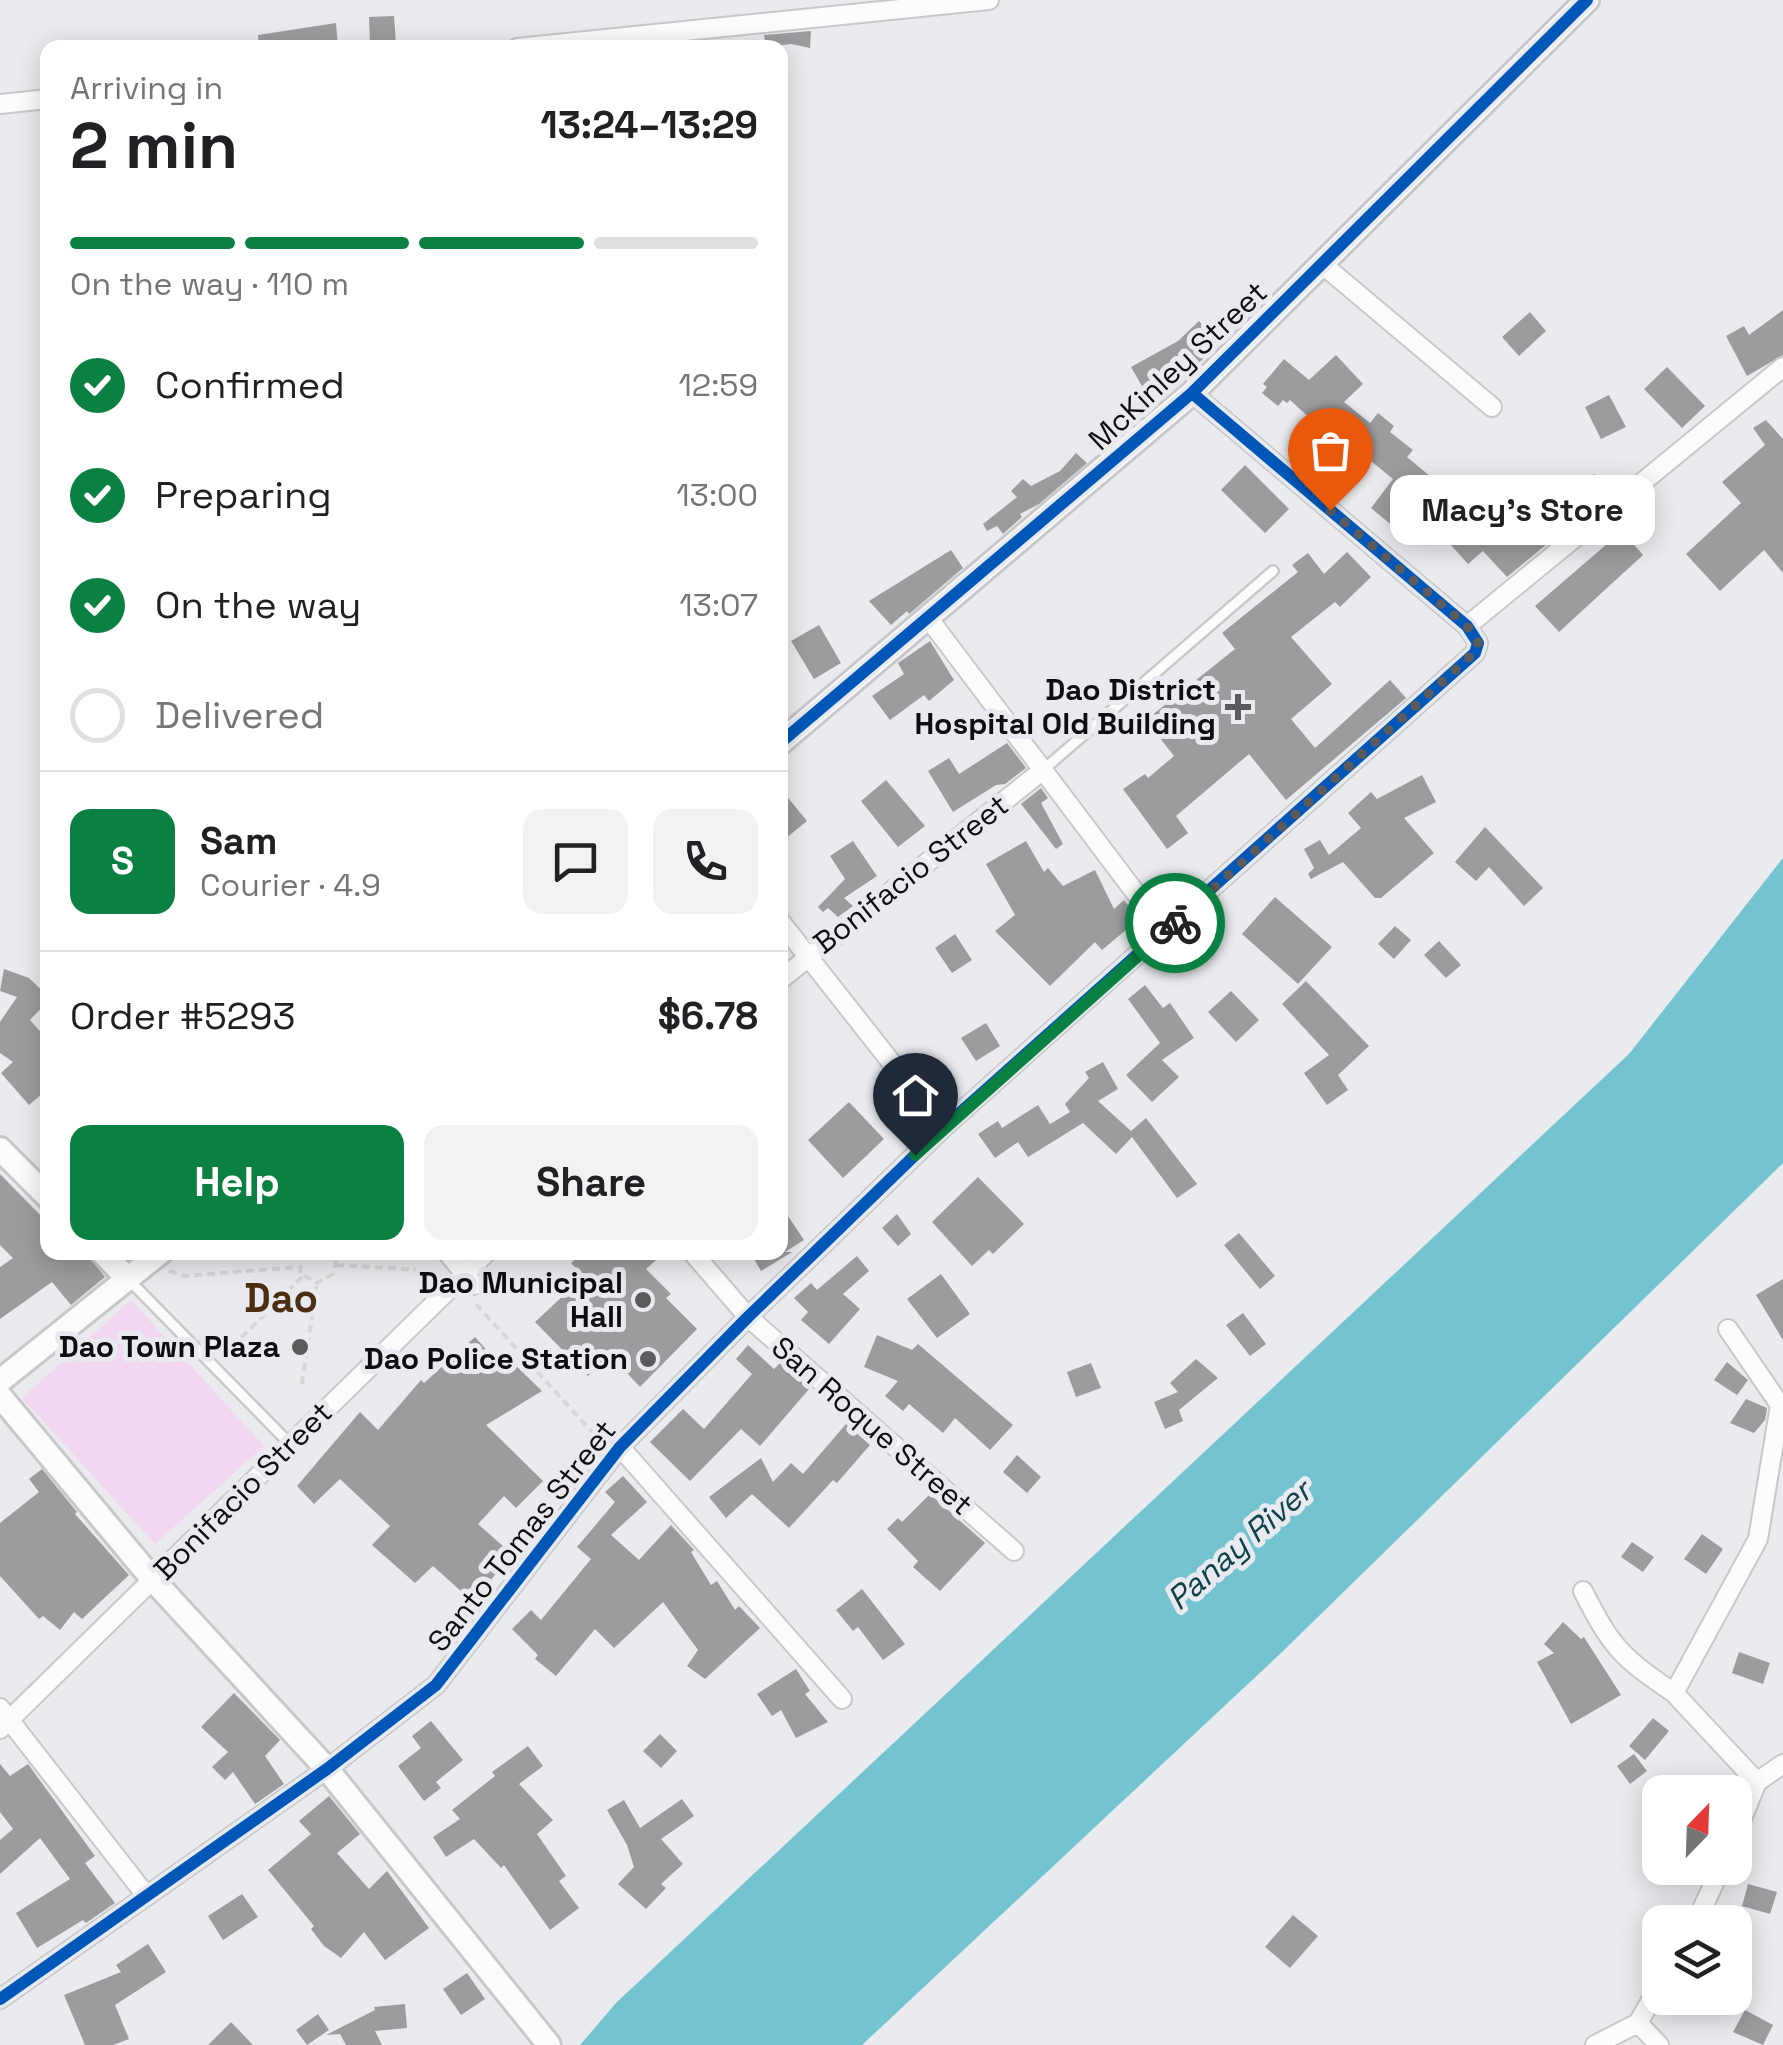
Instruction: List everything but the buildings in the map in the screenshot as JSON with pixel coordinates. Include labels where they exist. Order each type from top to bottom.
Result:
[{"type":"street","points":[[596,40],[989,0]]},
{"type":"street","name":"McKinley Street","points":[[788,736],[1192,393],[1587,0]]},
{"type":"street","points":[[0,104],[40,99]]},
{"type":"street","points":[[1322,264],[1492,407]]},
{"type":"street","points":[[1192,393],[1467,626],[1783,366]]},
{"type":"street","points":[[929,619],[1165,932]]},
{"type":"street","name":"Santo Tomas Street","points":[[1,1997],[327,1769],[436,1685],[620,1447],[943,1128],[1474,653],[1478,643],[1467,626]]},
{"type":"street","name":"Bonifacio Street","points":[[788,973],[1043,770]]},
{"type":"street","points":[[788,931],[943,1128]]},
{"type":"street","points":[[0,1149],[40,1189]]},
{"type":"street","points":[[110,1260],[128,1279]]},
{"type":"street","points":[[0,1382],[152,1260]]},
{"type":"street","points":[[454,1260],[469,1279]]},
{"type":"street","name":"Bonifacio Street","points":[[3,1719],[154,1581],[289,1443],[469,1279],[482,1260]]},
{"type":"street","name":"San Roque Street","points":[[699,1260],[748,1318],[1014,1551]]},
{"type":"street","points":[[1674,1693],[1758,1539],[1780,1405],[1728,1329]]},
{"type":"street","points":[[0,1396],[154,1581],[327,1769],[549,2045]]},
{"type":"street","points":[[620,1447],[842,1699]]},
{"type":"street","points":[[1582,1591],[1604,1633],[1624,1659],[1674,1693],[1757,1782]]},
{"type":"street","points":[[3,1719],[145,1894]]},
{"type":"street","points":[[1752,1794],[1757,1782],[1783,1764]]},
{"type":"street","points":[[1595,2045],[1638,2024],[1643,2015]]},
{"type":"street","points":[[1638,2024],[1659,2045]]},
{"type":"lane","points":[[1043,770],[1273,571]]},
{"type":"lane","points":[[128,1279],[289,1443]]},
{"type":"path","points":[[158,1260],[184,1276],[298,1266]]},
{"type":"path","points":[[300,1260],[303,1276],[317,1283],[329,1278],[334,1260]]},
{"type":"path","points":[[336,1265],[469,1279],[476,1303],[501,1332],[591,1431],[620,1447]]},
{"type":"path","points":[[212,1366],[303,1276]]},
{"type":"path","points":[[302,1384],[317,1283]]},
{"type":"shaded area","points":[[131,1300],[264,1446],[155,1544],[22,1398]]},
{"type":"water","name":"Panay River","points":[[1783,858],[1783,1163],[1281,1653],[862,2045],[580,2045],[616,2003],[1629,1054]]},
{"type":"cycle path","points":[[788,736],[1192,393],[1587,0]]},
{"type":"cycle path","points":[[0,1999],[327,1769],[436,1685],[620,1447],[748,1317],[943,1128],[1475,653],[1478,643],[1467,626],[1192,393]]},
{"type":"way so far","points":[[1175,923],[1474,653],[1478,643],[1467,626],[1330,510]]},
{"type":"place","name":"Macy's Store","points":[[1330,510]]},
{"type":"place","name":"Dao District Hospital Old Building","points":[[1238,707]]},
{"type":"place","name":"Dao Municipal Hall","points":[[643,1300]]},
{"type":"place","name":"Dao Town Plaza","points":[[300,1347]]},
{"type":"place","name":"Dao Police Station","points":[[648,1359]]},
{"type":"district","name":"Dao","points":[[281,1298]]},
{"type":"route","points":[[915,1155],[1175,923]]}]
